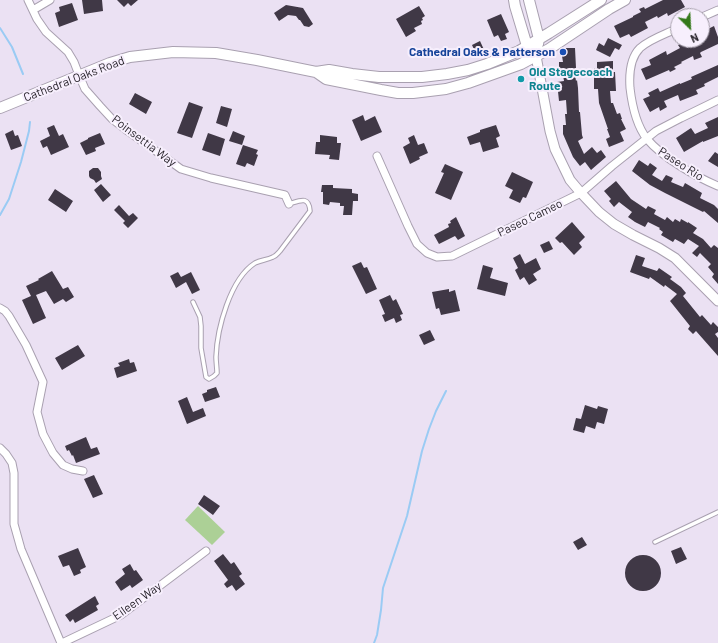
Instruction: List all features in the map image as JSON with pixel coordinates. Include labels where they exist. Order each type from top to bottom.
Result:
[{"type":"main road","points":[[514,0],[527,46],[536,56]]},
{"type":"main road","points":[[529,0],[539,39],[536,56]]},
{"type":"main road","name":"Cathedral Oaks Road","points":[[0,108],[110,63],[130,57],[179,52],[216,53],[316,72],[329,70],[386,77],[422,77],[441,75],[468,70],[519,51],[601,0]]},
{"type":"main road","name":"Cathedral Oaks Road","points":[[316,72],[326,79],[381,90],[413,93],[438,90],[468,83],[521,64],[550,49],[609,9],[625,0]]},
{"type":"street","name":"Poinsettia Way","points":[[28,0],[37,19],[46,32],[68,52],[74,62],[85,89],[112,119],[182,169],[211,178],[285,196],[289,204]]},
{"type":"street","points":[[33,10],[50,0]]},
{"type":"street","name":"Paseo Rio","points":[[670,32],[646,43],[639,49],[632,60],[630,73],[632,98],[636,116],[647,139],[663,155],[703,179],[718,186]]},
{"type":"street","points":[[536,56],[550,131],[555,149],[570,180],[580,193],[599,212],[614,224],[676,258],[718,301]]},
{"type":"street","name":"Paseo Cameo","points":[[377,156],[417,244],[427,253],[437,257],[452,256],[580,193],[656,131],[718,100]]},
{"type":"street","points":[[0,308],[9,316],[26,345],[43,382],[37,412],[43,434],[53,453],[63,465],[72,469],[83,471]]},
{"type":"street","points":[[0,448],[12,463],[14,473],[14,524],[21,549],[62,643]]},
{"type":"street","name":"Eileen Way","points":[[62,643],[121,615],[206,551]]},
{"type":"lane","points":[[193,302],[200,317],[201,348],[206,377],[209,378],[217,373],[216,357],[219,334],[234,288],[240,278],[256,262],[274,257],[310,211],[309,204],[306,201],[302,200],[289,204]]},
{"type":"lane","points":[[655,542],[718,512]]},
{"type":"green space","points":[[198,506],[225,532],[212,545],[185,520]]},
{"type":"building","points":[[82,0],[102,0],[103,11],[84,14]]},
{"type":"building","points":[[117,0],[138,0],[131,6],[128,3],[124,7]]},
{"type":"building","points":[[663,0],[681,0],[685,7],[670,8],[670,15],[668,16],[667,13],[658,18],[657,16],[645,22],[648,28],[631,37],[629,34],[620,38],[614,26],[641,12],[639,9],[644,7],[645,9]]},
{"type":"building","points":[[72,3],[78,20],[59,27],[55,13],[60,11],[59,7]]},
{"type":"building","points":[[286,5],[303,8],[313,24],[309,27],[304,26],[296,16],[288,15],[279,21],[274,13]]},
{"type":"building","points":[[419,6],[425,16],[422,18],[422,24],[414,28],[416,31],[406,37],[396,19]]},
{"type":"building","points":[[501,14],[509,32],[505,34],[507,39],[501,41],[498,35],[494,37],[487,20]]},
{"type":"building","points":[[714,26],[718,37],[718,44],[710,48],[710,28]]},
{"type":"building","points":[[608,38],[622,45],[619,50],[615,48],[610,57],[596,50],[599,43],[604,46]]},
{"type":"building","points":[[480,41],[486,54],[478,58],[472,45]]},
{"type":"building","points":[[566,48],[575,48],[576,68],[574,69],[576,81],[577,80],[579,112],[583,138],[578,141],[584,154],[592,147],[597,153],[601,150],[606,157],[591,170],[585,162],[580,166],[573,157],[563,134],[563,125],[566,125],[565,114],[567,114],[566,100],[559,101],[557,82],[564,81],[562,69],[559,69],[559,62],[563,62],[562,56],[566,56]]},
{"type":"building","points":[[680,48],[710,48],[700,53],[702,57],[694,60],[693,56],[674,67],[676,69],[670,72],[669,70],[646,80],[641,69],[651,65],[649,60],[666,51],[667,55]]},
{"type":"building","points":[[613,61],[616,91],[610,91],[611,103],[613,103],[617,114],[620,113],[626,129],[620,132],[624,141],[609,147],[606,139],[610,137],[599,103],[598,89],[594,89],[594,68],[597,68],[597,62]]},
{"type":"building","points":[[718,65],[718,77],[696,90],[698,94],[680,101],[678,95],[664,101],[667,107],[660,111],[659,107],[650,112],[643,99],[650,96],[648,93],[658,88],[660,92],[680,84],[692,79],[691,77]]},
{"type":"building","points":[[135,93],[152,102],[146,114],[129,104]]},
{"type":"building","points":[[189,102],[203,107],[192,138],[177,133]]},
{"type":"building","points":[[221,106],[232,109],[227,127],[216,123]]},
{"type":"building","points":[[363,115],[365,121],[375,116],[382,132],[361,141],[352,120]]},
{"type":"building","points":[[718,117],[718,136],[703,141],[684,152],[676,138],[691,128],[695,134],[708,128],[705,123]]},
{"type":"building","points":[[54,125],[59,136],[63,134],[69,147],[51,155],[47,146],[43,148],[40,141],[50,136],[47,128]]},
{"type":"building","points":[[496,125],[500,136],[496,138],[499,147],[483,152],[480,142],[470,145],[467,137],[480,132],[480,130]]},
{"type":"building","points":[[13,130],[15,136],[18,135],[22,146],[11,150],[5,134]]},
{"type":"building","points":[[233,131],[245,136],[242,145],[229,141]]},
{"type":"building","points":[[100,133],[105,144],[95,148],[96,151],[86,155],[80,143]]},
{"type":"building","points":[[208,133],[225,139],[220,156],[202,150]]},
{"type":"building","points":[[320,135],[337,137],[337,143],[341,143],[339,160],[329,159],[330,155],[315,154],[316,142],[320,142]]},
{"type":"building","points":[[414,135],[418,145],[424,143],[428,153],[419,157],[420,159],[410,164],[403,147],[410,143],[408,138]]},
{"type":"building","points":[[243,145],[258,150],[256,154],[258,155],[254,166],[247,163],[245,167],[236,164]]},
{"type":"building","points":[[715,152],[718,154],[718,167],[708,161]]},
{"type":"building","points":[[639,160],[648,166],[650,163],[657,168],[652,175],[662,181],[666,175],[673,178],[671,182],[683,187],[685,183],[702,193],[700,198],[714,205],[718,209],[718,223],[704,211],[703,212],[650,185],[632,171]]},
{"type":"building","points":[[445,164],[463,172],[451,200],[435,193],[444,173],[441,172]]},
{"type":"building","points":[[93,168],[98,168],[101,172],[102,179],[96,183],[89,176],[89,171]]},
{"type":"building","points":[[512,172],[533,182],[526,198],[523,197],[520,203],[509,198],[513,190],[505,186]]},
{"type":"building","points":[[616,181],[631,199],[646,209],[648,206],[656,210],[654,214],[665,220],[667,217],[673,222],[675,219],[680,222],[681,219],[688,222],[697,228],[693,233],[703,239],[711,248],[714,245],[718,248],[718,284],[712,277],[714,274],[708,267],[711,264],[700,253],[697,257],[692,253],[699,246],[688,239],[684,244],[675,239],[673,242],[661,235],[663,232],[659,229],[660,228],[648,222],[645,227],[628,217],[632,212],[619,202],[614,207],[609,201],[611,199],[604,191]]},
{"type":"building","points":[[101,184],[111,195],[103,202],[94,190]]},
{"type":"building","points":[[322,185],[333,185],[333,188],[352,189],[352,193],[358,194],[358,201],[353,201],[352,215],[343,215],[344,206],[340,206],[340,203],[330,202],[329,205],[323,204],[323,192],[321,192]]},
{"type":"building","points":[[55,189],[73,201],[66,212],[48,200]]},
{"type":"building","points":[[119,205],[129,216],[133,213],[138,218],[128,228],[123,223],[125,221],[114,210]]},
{"type":"building","points":[[456,217],[465,236],[458,240],[455,236],[439,244],[434,235],[449,227],[448,224],[451,223],[450,221]]},
{"type":"building","points":[[572,222],[585,237],[579,243],[582,247],[574,255],[562,242],[560,243],[555,238]]},
{"type":"building","points":[[549,241],[553,249],[544,253],[540,245]]},
{"type":"building","points":[[520,254],[525,264],[536,258],[541,269],[533,274],[537,280],[529,285],[524,277],[520,280],[515,270],[518,268],[513,258]]},
{"type":"building","points":[[636,255],[645,258],[642,266],[657,271],[659,268],[672,277],[670,279],[681,287],[686,293],[683,296],[700,317],[702,315],[711,325],[713,322],[718,327],[718,332],[715,334],[718,338],[718,356],[696,331],[693,334],[688,329],[690,326],[670,301],[677,294],[665,285],[664,287],[650,277],[649,279],[630,272]]},
{"type":"building","points":[[361,262],[364,268],[367,267],[377,289],[366,294],[352,266]]},
{"type":"building","points":[[483,265],[493,268],[490,278],[508,283],[505,296],[477,289]]},
{"type":"building","points":[[52,271],[63,289],[68,287],[74,297],[66,302],[63,299],[54,304],[46,291],[36,295],[46,318],[33,324],[22,300],[31,296],[26,286],[39,280],[38,279]]},
{"type":"building","points":[[178,272],[181,277],[191,272],[200,290],[192,294],[186,282],[176,288],[170,276]]},
{"type":"building","points":[[449,289],[449,292],[455,290],[460,311],[441,315],[439,308],[436,309],[432,292]]},
{"type":"building","points":[[390,295],[393,301],[396,299],[403,314],[400,315],[402,320],[396,323],[394,318],[385,322],[382,315],[385,314],[379,300]]},
{"type":"building","points":[[430,330],[435,340],[424,345],[419,335]]},
{"type":"building","points":[[78,345],[85,356],[62,370],[55,358]]},
{"type":"building","points":[[129,359],[130,363],[134,362],[137,371],[117,378],[114,368],[120,366],[118,363]]},
{"type":"building","points":[[216,387],[220,397],[205,402],[202,394],[207,392],[207,390]]},
{"type":"building","points":[[187,397],[193,412],[203,408],[206,416],[187,424],[178,401]]},
{"type":"building","points":[[585,405],[597,409],[598,406],[608,409],[604,424],[597,422],[595,429],[586,426],[584,433],[573,430],[576,418],[581,419]]},
{"type":"building","points":[[86,437],[91,449],[97,447],[100,454],[76,463],[73,455],[72,456],[69,450],[67,451],[65,446]]},
{"type":"building","points":[[94,475],[103,494],[93,498],[84,479]]},
{"type":"building","points":[[204,495],[220,506],[213,515],[198,504]]},
{"type":"building","points":[[582,537],[587,545],[578,550],[573,542]]},
{"type":"building","points":[[681,547],[687,559],[676,564],[671,551]]},
{"type":"building","points":[[78,548],[86,567],[80,570],[81,573],[74,576],[69,565],[63,567],[58,556]]},
{"type":"building","points":[[223,554],[231,564],[234,562],[242,574],[239,576],[245,584],[236,591],[232,585],[227,588],[224,584],[228,580],[214,561]]},
{"type":"building","points":[[647,555],[656,560],[660,566],[660,580],[656,586],[647,591],[639,591],[630,586],[626,580],[625,569],[630,560],[636,556]]},
{"type":"building","points":[[130,564],[134,571],[136,570],[143,580],[132,588],[130,585],[121,591],[115,582],[125,574],[122,569]]},
{"type":"building","points":[[95,596],[99,604],[96,606],[98,610],[75,623],[73,619],[70,622],[65,615]]},
{"type":"waterway","points":[[0,28],[12,47],[23,74]]},
{"type":"waterway","points":[[0,215],[9,199],[21,162],[30,122]]},
{"type":"waterway","points":[[374,643],[377,635],[383,588],[407,516],[422,451],[436,411],[446,391]]},
{"type":"place","name":"Cathedral Oaks & Patterson","points":[[563,52]]},
{"type":"place","name":"Old Stagecoach Route","points":[[521,79]]}]
